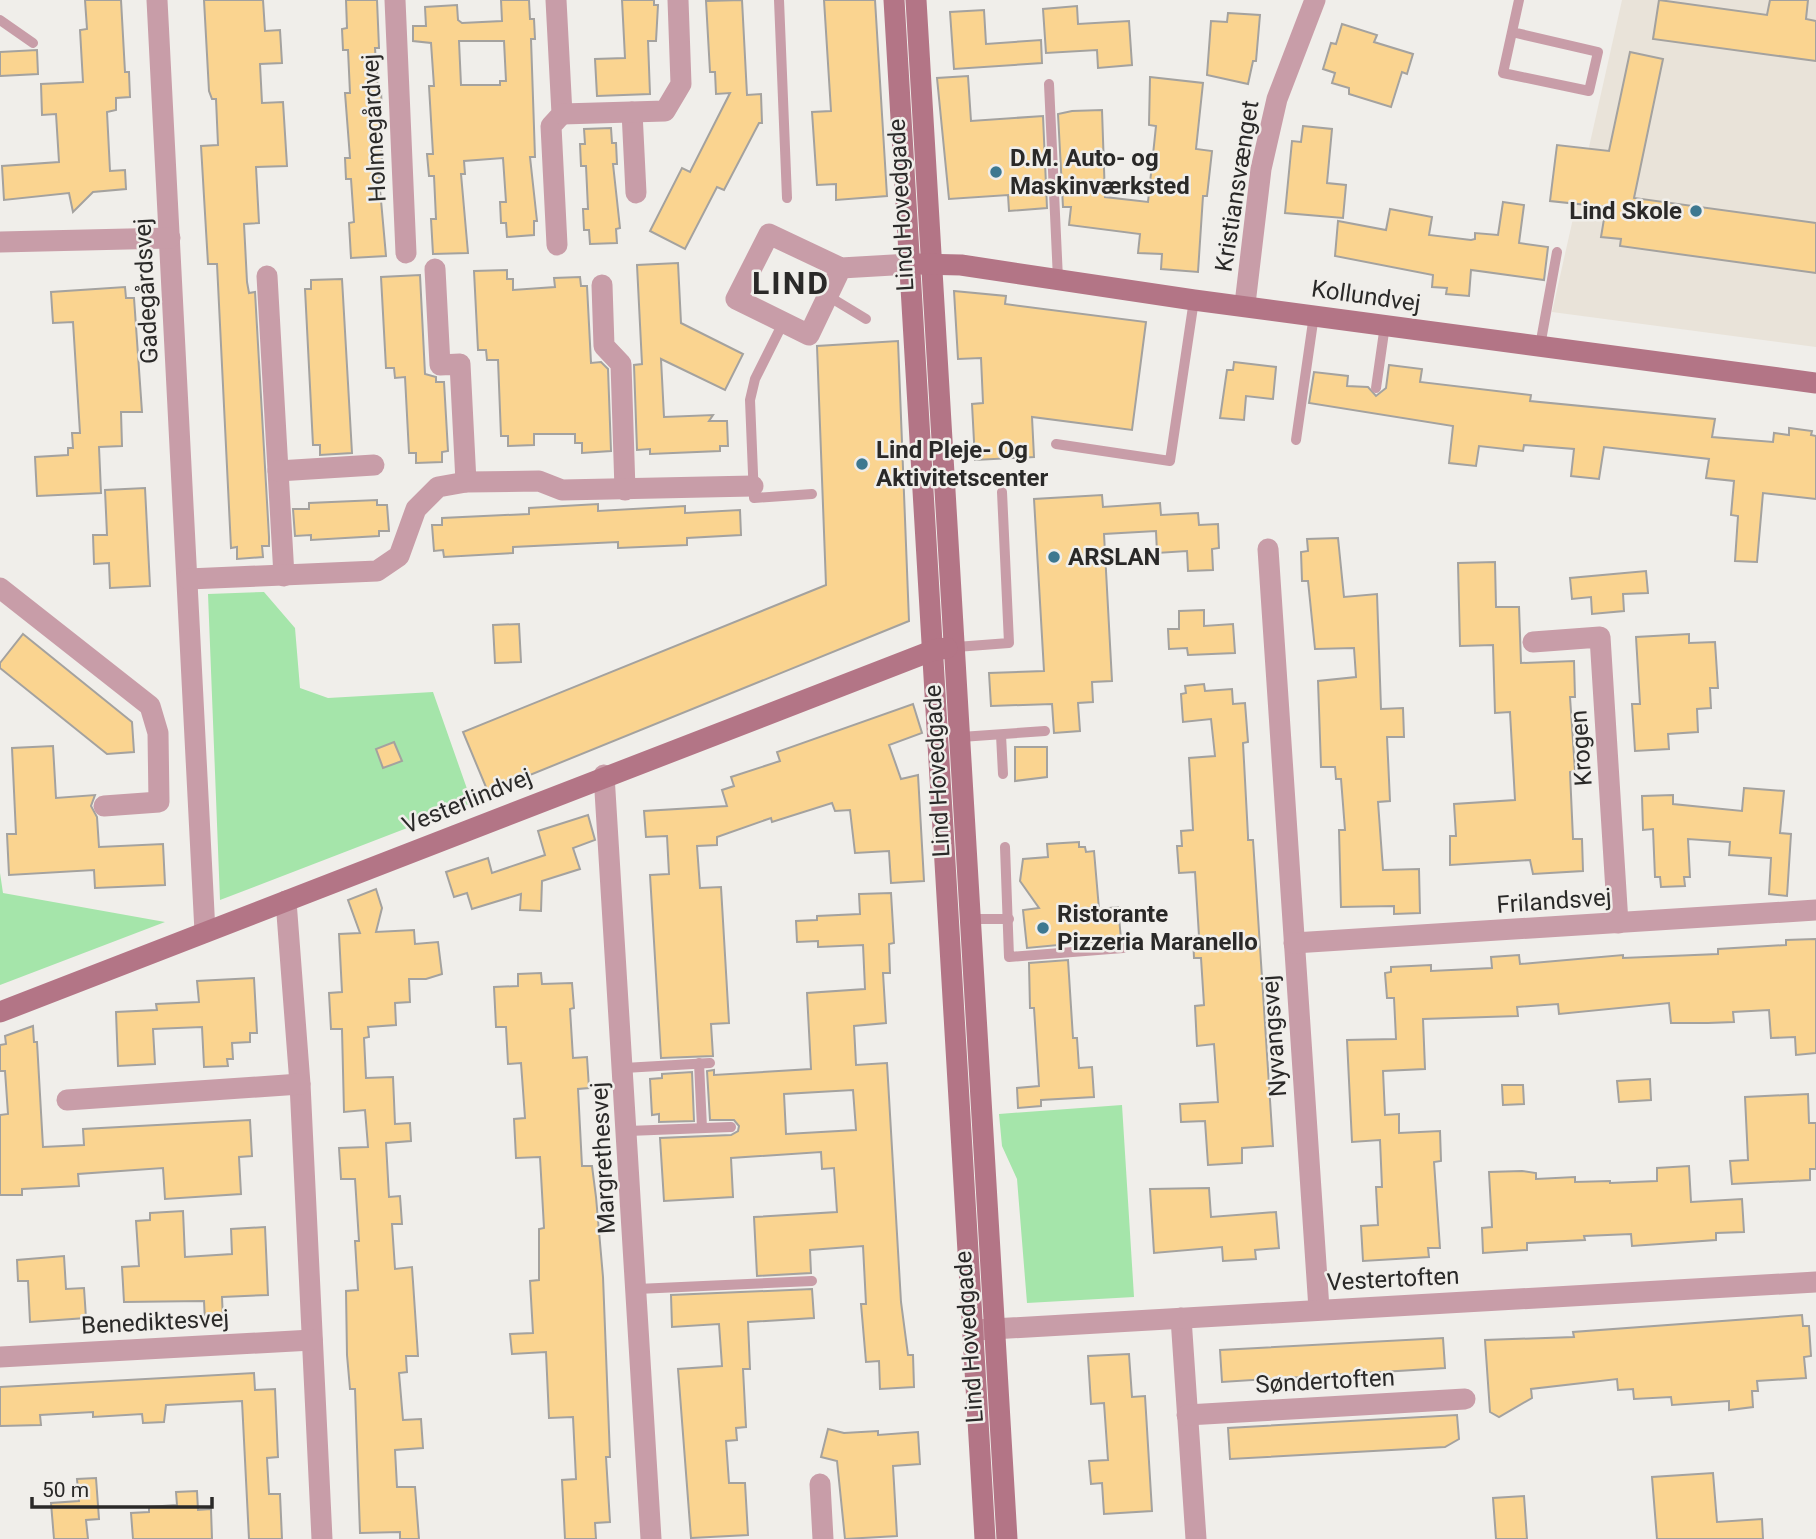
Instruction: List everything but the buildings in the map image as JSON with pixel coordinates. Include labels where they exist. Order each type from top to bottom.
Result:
[{"type":"main road","name":"Lind Hovedgade","points":[[894,0],[934,650],[984,1329],[1007,1539]]},
{"type":"main road","name":"Lind Hovedgade","points":[[916,0],[971,919],[984,1329],[985,1539]]},
{"type":"main road","name":"Kollundvej","points":[[910,264],[931,263],[1058,279],[1194,300],[1245,304],[1816,383]]},
{"type":"main road","name":"Vesterlindvej","points":[[0,1012],[604,775],[934,650],[956,647]]},
{"type":"street","name":"Gadegårdsvej","points":[[158,0],[205,932]]},
{"type":"street","name":"Holmegårdvej","points":[[395,0],[406,254]]},
{"type":"street","points":[[556,0],[562,114],[551,126],[557,245]]},
{"type":"street","points":[[562,114],[665,111],[681,85],[678,0]]},
{"type":"street","name":"Kristiansvænget","points":[[1245,304],[1262,169],[1277,99],[1315,0]]},
{"type":"street","points":[[632,112],[636,193]]},
{"type":"street","points":[[841,268],[809,335],[736,299],[769,234],[841,268],[910,264]]},
{"type":"street","points":[[0,242],[170,238]]},
{"type":"street","points":[[435,269],[440,365],[460,364],[466,482]]},
{"type":"street","points":[[267,276],[284,576]]},
{"type":"street","points":[[602,285],[604,346],[621,364],[625,490]]},
{"type":"street","points":[[278,471],[374,466]]},
{"type":"street","points":[[188,579],[377,571],[399,556],[416,509],[438,487],[466,482],[539,481],[562,490],[753,486]]},
{"type":"street","name":"Nyvangsvej","points":[[1268,549],[1319,1310]]},
{"type":"street","points":[[0,588],[150,706],[158,733],[159,802],[104,806]]},
{"type":"street","name":"Krogen","points":[[1534,642],[1600,636],[1619,923]]},
{"type":"street","points":[[158,733],[195,732]]},
{"type":"street","name":"Margrethesvej","points":[[604,775],[651,1539]]},
{"type":"street","points":[[286,901],[300,1084],[322,1539]]},
{"type":"street","name":"Frilandsvej","points":[[1294,943],[1816,910]]},
{"type":"street","points":[[67,1100],[300,1084]]},
{"type":"street","name":"Vestertoften","points":[[984,1329],[1816,1282]]},
{"type":"street","points":[[1181,1318],[1196,1539]]},
{"type":"street","name":"Benediktesvej","points":[[0,1357],[312,1340]]},
{"type":"street","name":"Søndertoften","points":[[1187,1415],[1465,1399]]},
{"type":"street","points":[[820,1484],[823,1539]]},
{"type":"lane","points":[[779,0],[787,198]]},
{"type":"lane","points":[[1512,32],[1598,51],[1589,91],[1503,73],[1512,32],[1520,0]]},
{"type":"lane","points":[[0,20],[33,43]]},
{"type":"lane","points":[[1049,85],[1058,279]]},
{"type":"lane","points":[[1539,346],[1557,252]]},
{"type":"lane","points":[[828,296],[866,319]]},
{"type":"lane","points":[[1056,444],[1170,461],[1194,300]]},
{"type":"lane","points":[[1296,440],[1314,315]]},
{"type":"lane","points":[[783,323],[755,379],[750,400],[754,498],[813,494]]},
{"type":"lane","points":[[1376,388],[1385,325]]},
{"type":"lane","points":[[956,647],[1009,643],[1002,492]]},
{"type":"lane","points":[[961,737],[1045,731]]},
{"type":"lane","points":[[1000,734],[1003,774]]},
{"type":"lane","points":[[1005,846],[1009,957],[1123,948]]},
{"type":"lane","points":[[971,919],[1009,919]]},
{"type":"lane","points":[[624,1068],[704,1063],[702,1128]]},
{"type":"lane","points":[[628,1131],[731,1127]]},
{"type":"lane","points":[[637,1289],[812,1281]]},
{"type":"shaded area","name":"Lind Skole","points":[[1622,0],[1816,0],[1816,347],[1552,312]]},
{"type":"green space","points":[[264,592],[295,628],[300,688],[328,698],[433,692],[472,803],[220,900],[208,594]]},
{"type":"green space","points":[[0,873],[3,893],[165,922],[0,985]]},
{"type":"green space","points":[[1122,1105],[1134,1297],[1027,1303],[1017,1179],[1002,1146],[999,1114]]},
{"type":"place","name":"D.M. Auto- og Maskinværksted","points":[[996,172]]},
{"type":"place","name":"Lind Skole","points":[[1696,211]]},
{"type":"place","name":"Lind Pleje- Og Aktivitetscenter","points":[[862,464]]},
{"type":"place","name":"ARSLAN","points":[[1054,557]]},
{"type":"place","name":"Ristorante Pizzeria Maranello","points":[[1043,928]]},
{"type":"district","name":"LIND","points":[[791,283]]}]
